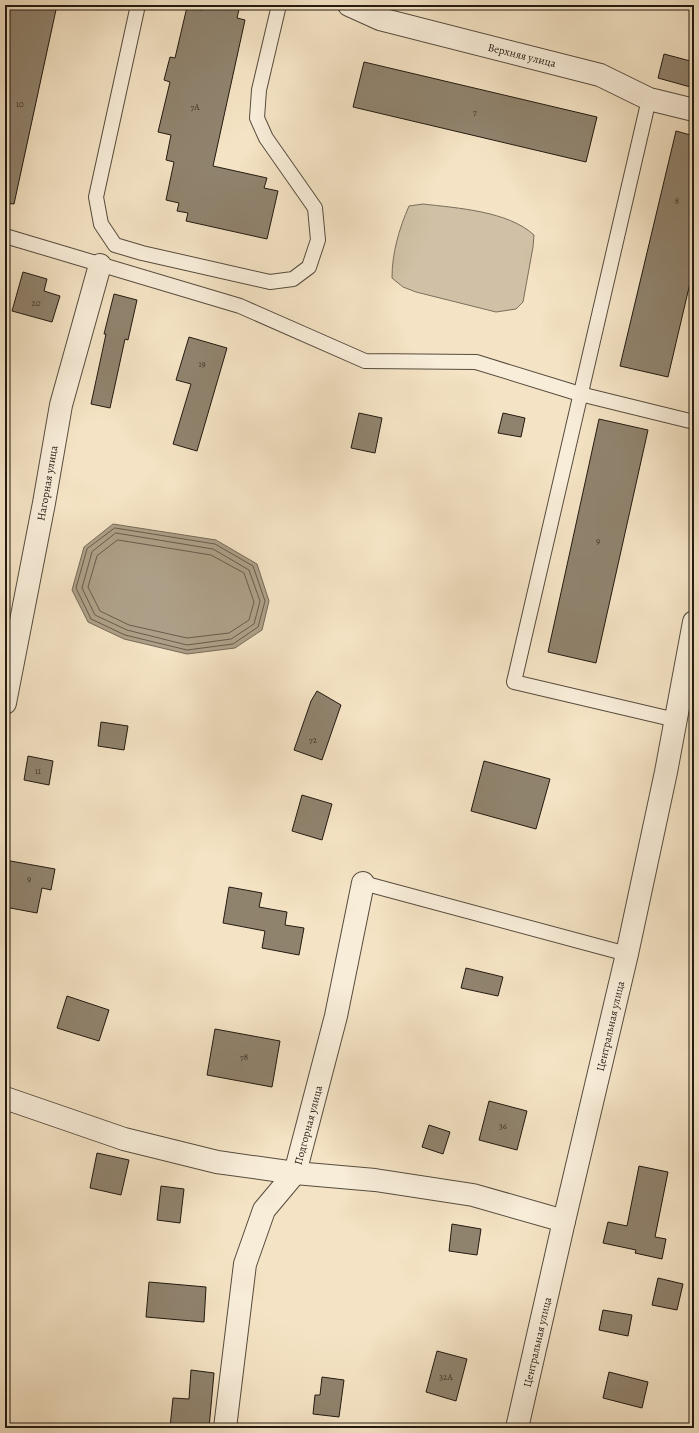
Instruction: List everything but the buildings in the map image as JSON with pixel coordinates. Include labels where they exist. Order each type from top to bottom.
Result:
[{"type":"street","name":"Верхняя улица","points":[[349,5],[380,19],[600,75],[649,99],[694,110]]},
{"type":"street","name":"Нагорная улица","points":[[5,703],[43,510],[61,406],[100,265]]},
{"type":"street","name":"Центральная улица","points":[[517,1428],[627,954],[693,631]]},
{"type":"street","name":"Подгорная улица","points":[[225,1428],[245,1264],[264,1210],[295,1174],[336,1016],[363,882]]},
{"type":"street","points":[[5,1098],[124,1139],[216,1162],[295,1174],[375,1180],[473,1195],[564,1221]]},
{"type":"lane","points":[[138,5],[96,197],[101,224],[115,245],[142,253],[270,282],[293,279],[308,267],[318,240],[315,208],[266,138],[257,118],[259,90],[280,5]]},
{"type":"lane","points":[[649,99],[514,682],[676,720]]},
{"type":"lane","points":[[5,236],[240,306],[365,361],[476,362],[580,394],[694,422]]},
{"type":"lane","points":[[363,882],[627,954]]},
{"type":"shaded area","points":[[423,204],[482,212],[510,221],[523,227],[534,235],[523,302],[516,309],[496,312],[416,292],[403,287],[392,278],[393,259],[397,241],[409,206]]},
{"type":"water","points":[[113,524],[216,540],[257,564],[269,601],[262,630],[235,648],[187,654],[124,639],[88,622],[72,590],[84,547]]}]
